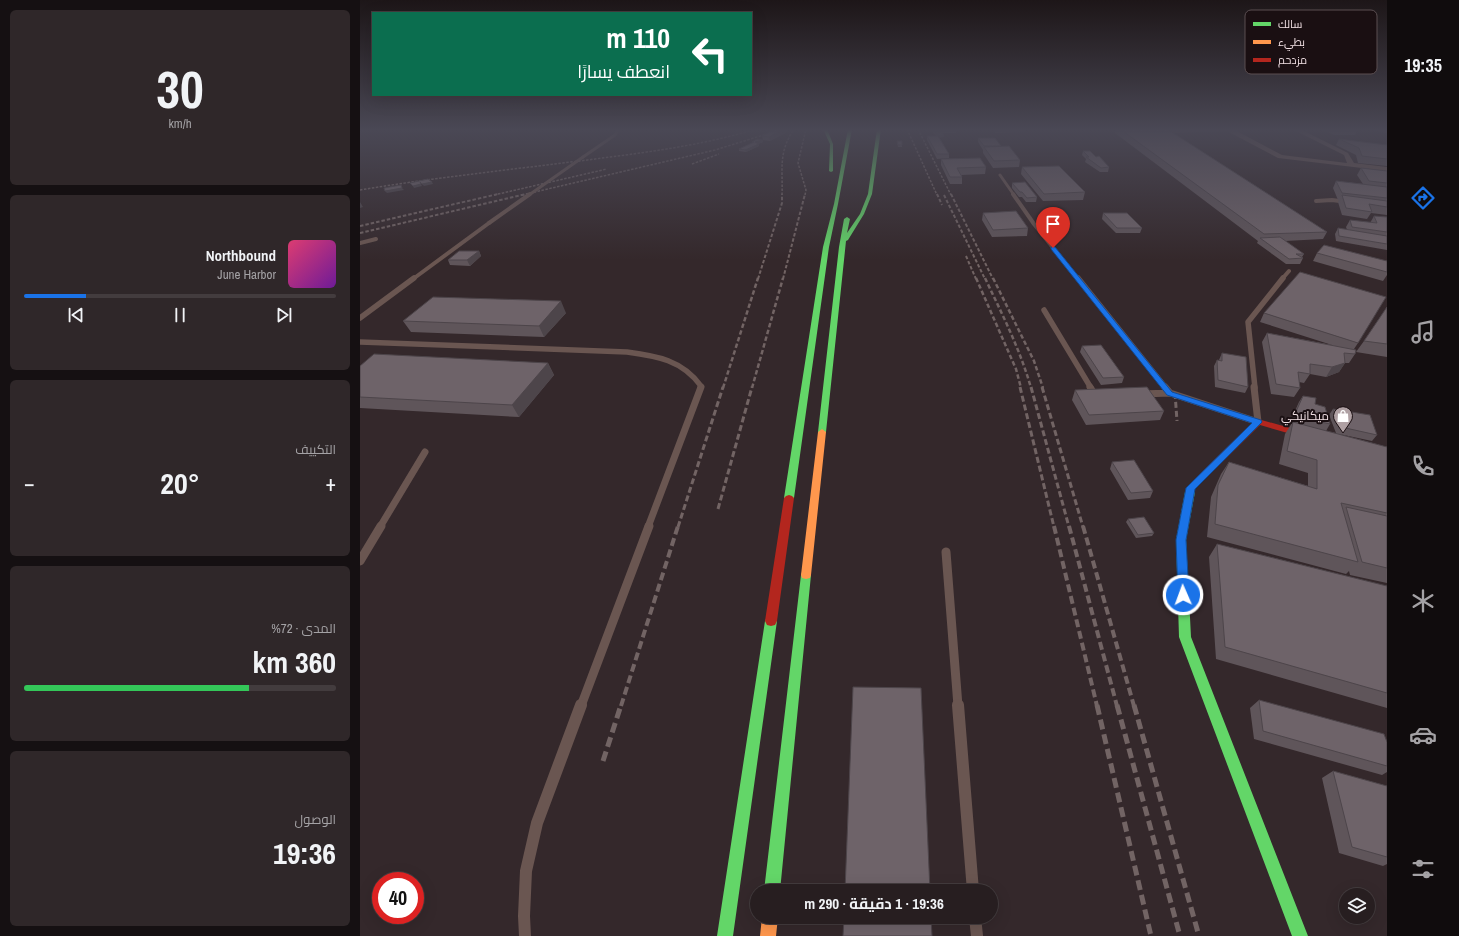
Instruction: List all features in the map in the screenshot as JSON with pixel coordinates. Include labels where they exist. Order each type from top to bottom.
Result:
[{"type":"main road","points":[[831,173],[836,204]]},
{"type":"main road","points":[[725,936],[826,247],[842,173]]},
{"type":"main road","points":[[842,247],[862,214],[870,194],[872,173]]},
{"type":"main road","points":[[773,884],[842,247],[849,211]]},
{"type":"main road","points":[[1300,936],[1185,636],[1181,540],[1191,488],[1258,422],[1318,439]]},
{"type":"main road","points":[[768,936],[769,924]]},
{"type":"lane","points":[[360,318],[562,173]]},
{"type":"lane","points":[[1000,175],[1034,224],[1170,393]]},
{"type":"lane","points":[[1316,201],[1332,200],[1356,203]]},
{"type":"lane","points":[[360,243],[376,239]]},
{"type":"lane","points":[[1133,394],[1170,393],[1258,422],[1248,322],[1289,271]]},
{"type":"lane","points":[[1044,310],[1095,395],[1103,395]]},
{"type":"lane","points":[[360,342],[627,352],[658,356],[677,364],[689,371],[701,386],[537,823],[526,871],[524,916],[525,936]]},
{"type":"lane","points":[[360,562],[425,452]]},
{"type":"lane","points":[[946,552],[972,884]]},
{"type":"lane","points":[[976,924],[977,936]]},
{"type":"building","points":[[948,173],[960,173],[962,177],[950,177]]},
{"type":"building","points":[[1027,173],[1066,173],[1085,192],[1044,194]]},
{"type":"building","points":[[1180,173],[1235,173],[1327,232],[1264,234]]},
{"type":"building","points":[[1364,173],[1387,173],[1387,183],[1369,181]]},
{"type":"building","points":[[428,179],[432,182],[422,184],[420,182],[421,184],[413,186],[410,183]]},
{"type":"building","points":[[1336,181],[1387,187],[1387,198],[1342,193]]},
{"type":"building","points":[[1025,182],[1037,197],[1027,198],[1012,183]]},
{"type":"building","points":[[401,185],[402,188],[385,191],[384,188]]},
{"type":"building","points":[[1342,195],[1387,201],[1387,207],[1369,204],[1372,212],[1346,208]]},
{"type":"building","points":[[1016,211],[1028,228],[993,230],[983,213]]},
{"type":"building","points":[[1103,213],[1127,213],[1142,228],[1117,228]]},
{"type":"building","points":[[1374,216],[1387,217],[1387,232],[1352,227],[1350,220],[1377,223]]},
{"type":"building","points":[[1338,228],[1387,236],[1387,244],[1339,236]]},
{"type":"building","points":[[1280,237],[1304,254],[1296,254],[1303,258],[1289,259],[1260,238]]},
{"type":"building","points":[[1324,245],[1387,261],[1387,272],[1317,253]]},
{"type":"building","points":[[459,251],[479,251],[467,260],[448,260]]},
{"type":"building","points":[[1300,272],[1386,297],[1358,343],[1264,313]]},
{"type":"building","points":[[433,297],[561,301],[539,326],[403,321]]},
{"type":"building","points":[[1387,307],[1387,344],[1364,341]]},
{"type":"building","points":[[1267,333],[1356,350],[1355,354],[1344,353],[1345,363],[1332,367],[1310,364],[1310,374],[1298,372],[1300,388],[1276,384]]},
{"type":"building","points":[[1101,345],[1124,377],[1103,378],[1082,346]]},
{"type":"building","points":[[1222,353],[1246,357],[1248,387],[1218,380],[1217,360],[1222,361]]},
{"type":"building","points":[[374,354],[548,363],[512,405],[360,397],[360,366]]},
{"type":"building","points":[[1147,387],[1164,411],[1089,415],[1075,390]]},
{"type":"building","points":[[1303,396],[1316,398],[1315,404],[1325,407],[1330,424],[1294,416]]},
{"type":"building","points":[[1333,409],[1370,415],[1377,435],[1341,427]]},
{"type":"building","points":[[1293,422],[1387,447],[1387,513],[1341,503],[1358,562],[1215,524],[1218,485],[1229,462],[1317,489],[1317,460],[1287,451]]},
{"type":"building","points":[[1134,460],[1153,491],[1131,493],[1112,462]]},
{"type":"building","points":[[1346,507],[1387,516],[1387,568],[1362,562]]},
{"type":"building","points":[[1144,517],[1154,533],[1138,535],[1128,519]]},
{"type":"building","points":[[1217,544],[1387,586],[1387,693],[1225,647]]},
{"type":"building","points":[[853,687],[921,688],[930,884],[845,884]]},
{"type":"building","points":[[1259,700],[1384,734],[1387,742],[1387,766],[1263,731]]},
{"type":"building","points":[[1333,771],[1387,786],[1387,857],[1352,847]]},
{"type":"building","points":[[844,924],[931,924],[932,936],[843,936]]},
{"type":"railway","points":[[360,190],[483,173]]},
{"type":"railway","points":[[494,195],[591,173]]},
{"type":"railway","points":[[522,195],[618,173]]},
{"type":"railway","points":[[758,279],[782,203],[782,173]]},
{"type":"railway","points":[[801,173],[806,190],[805,195]]},
{"type":"railway","points":[[927,173],[937,195]]},
{"type":"railway","points":[[940,173],[951,195]]},
{"type":"railway","points":[[360,226],[498,194]]},
{"type":"railway","points":[[360,233],[526,194]]},
{"type":"railway","points":[[783,279],[805,194]]},
{"type":"railway","points":[[937,194],[942,205]]},
{"type":"railway","points":[[951,194],[993,279]]},
{"type":"railway","points":[[944,195],[985,279]]},
{"type":"railway","points":[[966,256],[976,279]]},
{"type":"railway","points":[[723,388],[758,278]]},
{"type":"railway","points":[[752,388],[783,278]]},
{"type":"railway","points":[[976,278],[1016,369],[1021,388]]},
{"type":"railway","points":[[985,278],[1016,346],[1031,388]]},
{"type":"railway","points":[[993,278],[1034,361],[1043,388]]},
{"type":"railway","points":[[678,527],[723,387]]},
{"type":"railway","points":[[718,509],[752,387]]},
{"type":"railway","points":[[1020,387],[1054,527]]},
{"type":"railway","points":[[1031,387],[1069,527]]},
{"type":"railway","points":[[1042,387],[1083,527]]},
{"type":"railway","points":[[1175,393],[1177,421]]},
{"type":"railway","points":[[621,706],[678,526]]},
{"type":"railway","points":[[1054,526],[1097,706]]},
{"type":"railway","points":[[1069,526],[1117,706]]},
{"type":"railway","points":[[1083,526],[1134,706]]},
{"type":"railway","points":[[603,761],[621,705]]},
{"type":"railway","points":[[1097,705],[1151,936]]},
{"type":"railway","points":[[1117,705],[1180,936]]},
{"type":"railway","points":[[1134,705],[1199,936]]},
{"type":"traffic: fast","points":[[789,498],[826,247],[842,173]]},
{"type":"traffic: fast","points":[[846,239],[862,214],[870,194],[873,173]]},
{"type":"traffic: fast","points":[[822,432],[842,247],[847,219]]},
{"type":"traffic: fast","points":[[1190,492],[1181,540],[1185,637],[1300,936]]},
{"type":"traffic: fast","points":[[773,884],[806,575]]},
{"type":"traffic: fast","points":[[725,936],[771,621]]},
{"type":"traffic: slow","points":[[806,575],[822,432]]},
{"type":"traffic: slow","points":[[768,936],[769,924]]},
{"type":"traffic: jam","points":[[1190,492],[1191,488],[1258,422],[1312,437]]},
{"type":"traffic: jam","points":[[771,621],[789,498]]},
{"type":"place","name":"ميكانيكي","points":[[1343,433]]},
{"type":"route","points":[[1053,248],[1170,393],[1258,422],[1191,488],[1181,540],[1183,595]]}]
